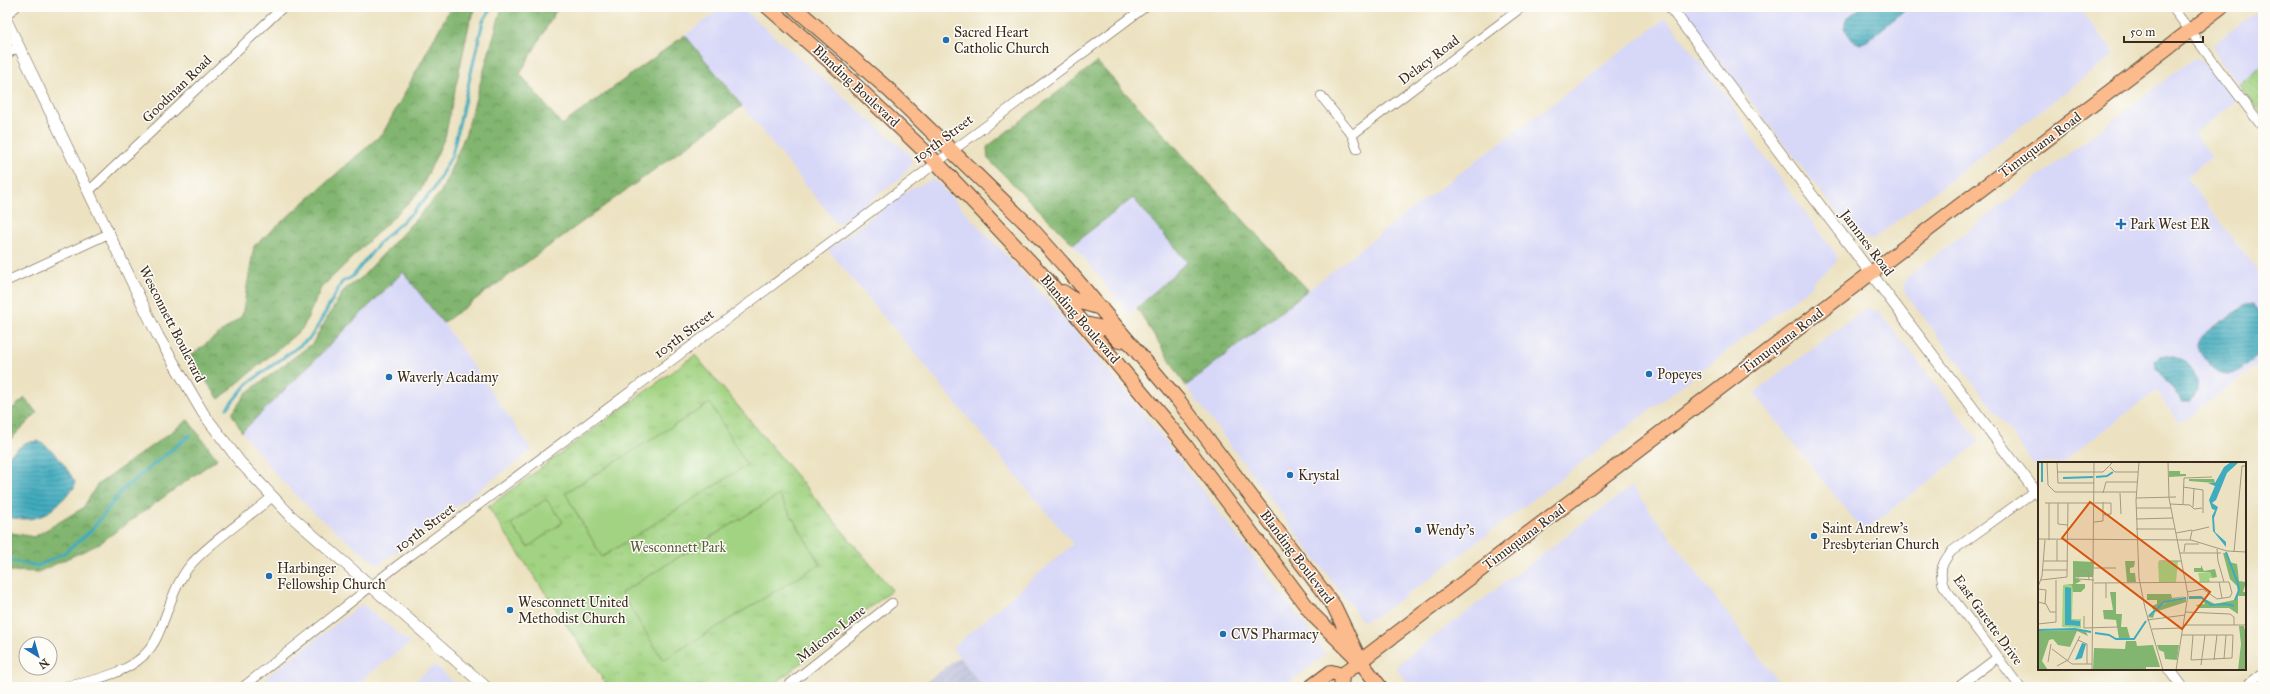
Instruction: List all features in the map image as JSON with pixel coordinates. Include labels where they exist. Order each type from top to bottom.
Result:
[{"type":"main road","name":"Blanding Boulevard","points":[[794,7],[889,90],[952,150],[1030,227],[1101,308],[1178,400],[1334,606],[1360,661]]},
{"type":"main road","name":"Timuquana Road","points":[[1311,687],[1331,672],[1342,681],[1360,661],[2221,7]]},
{"type":"main road","name":"Blanding Boulevard","points":[[776,10],[936,162],[1048,281],[1185,445],[1314,616],[1360,661],[1380,687]]},
{"type":"main road","points":[[1048,281],[1074,300],[1101,308]]},
{"type":"main road","points":[[1085,324],[1108,329],[1143,371],[1161,380]]},
{"type":"street","points":[[7,14],[16,7]]},
{"type":"street","name":"Goodman Road","points":[[90,190],[283,7]]},
{"type":"street","name":"105th Street","points":[[244,687],[371,587],[952,150],[1145,7]]},
{"type":"street","name":"Delacy Road","points":[[1352,135],[1522,7]]},
{"type":"street","name":"Jammes Road","points":[[1670,7],[2037,493]]},
{"type":"street","points":[[2172,7],[2263,128]]},
{"type":"street","name":"Wesconnett Boulevard","points":[[7,22],[90,190],[158,336],[203,413],[240,462],[272,497],[323,546],[486,687]]},
{"type":"street","points":[[7,54],[19,46]]},
{"type":"street","points":[[1321,96],[1352,135],[1357,149]]},
{"type":"street","points":[[7,281],[110,233]]},
{"type":"street","name":"East Garette Drive","points":[[2020,687],[1944,585],[1940,575],[1941,566],[1952,551],[2037,493]]},
{"type":"street","points":[[64,687],[109,675],[135,662],[148,651],[157,638],[178,582],[189,566],[272,497]]},
{"type":"street","name":"Malcone Lane","points":[[786,687],[892,603]]},
{"type":"street","points":[[1958,687],[1998,657]]},
{"type":"street","points":[[2170,670],[2182,687]]},
{"type":"street","points":[[2244,687],[2263,673]]},
{"type":"shaded area","points":[[723,7],[741,7],[909,154],[912,163],[899,179],[837,224],[685,35]]},
{"type":"shaded area","points":[[1678,7],[2079,7],[2115,54],[1872,240],[1861,236],[1844,221]]},
{"type":"shaded area","points":[[2263,7],[2263,65],[2239,85],[2220,61],[2213,46],[2214,43]]},
{"type":"shaded area","points":[[1666,18],[1730,101],[1761,152],[1836,254],[1837,262],[1813,281],[1812,286],[1421,585],[1373,618],[1362,621],[1186,386],[1395,222]]},
{"type":"shaded area","points":[[2194,58],[2199,60],[2215,74],[2236,102],[2194,133],[2212,157],[2186,177],[2263,279],[2263,361],[2180,424],[2156,391],[2062,462],[2038,462],[2038,470],[1906,294],[1904,287],[1906,278]]},
{"type":"shaded area","points":[[934,179],[1062,315],[1159,433],[1320,645],[1325,655],[1283,687],[984,687],[952,648],[1073,544],[828,250],[908,190]]},
{"type":"shaded area","points":[[1133,198],[1187,262],[1129,314],[1073,244]]},
{"type":"shaded area","name":"Waverly Acadamy","points":[[403,272],[443,323],[532,450],[378,565],[315,514],[280,479],[242,432]]},
{"type":"shaded area","points":[[1867,307],[1880,313],[1980,442],[1863,531],[1754,393]]},
{"type":"shaded area","points":[[1632,486],[1782,687],[1411,687],[1397,669],[1398,664]]},
{"type":"shaded area","points":[[362,604],[410,643],[359,682],[365,687],[254,687]]},
{"type":"shaded area","points":[[959,657],[984,687],[920,687]]},
{"type":"shaded area","points":[[435,665],[459,687],[407,687]]},
{"type":"green space","points":[[451,7],[477,7],[470,20],[445,137],[420,191],[321,288],[303,328],[219,399],[189,357],[242,316],[254,246],[383,133]]},
{"type":"green space","points":[[502,7],[558,7],[520,74],[562,125],[685,35],[742,106],[443,323],[403,272],[242,432],[232,414],[246,393],[312,344],[344,290],[361,278],[441,192],[466,133]]},
{"type":"green space","points":[[1097,62],[1308,290],[1186,386],[1137,308],[1187,262],[1133,198],[1073,244],[988,159],[987,147]]},
{"type":"green space","points":[[2263,65],[2263,117],[2239,85]]},
{"type":"green space","name":"Wesconnett Park","points":[[695,355],[892,590],[771,687],[608,687],[488,507]]},
{"type":"green space","points":[[25,398],[37,413],[7,443],[7,413]]},
{"type":"green space","points":[[710,403],[747,465],[602,557],[565,493]]},
{"type":"green space","points":[[188,420],[217,459],[97,545],[38,572],[7,571],[7,532],[34,537],[83,508],[97,485]]},
{"type":"green space","points":[[779,495],[820,564],[663,660],[621,593]]},
{"type":"green space","points":[[546,499],[563,522],[528,547],[511,524]]},
{"type":"water","points":[[1861,7],[1909,7],[1867,41],[1859,44],[1853,41],[1844,28],[1846,19]]},
{"type":"water","points":[[2253,304],[2263,315],[2263,352],[2239,371],[2226,375],[2219,373],[2211,367],[2203,357],[2198,347],[2198,343],[2208,331],[2246,305]]},
{"type":"water","points":[[2166,355],[2184,361],[2189,365],[2195,375],[2197,381],[2197,392],[2191,401],[2182,401],[2156,367],[2155,361],[2160,356]]},
{"type":"water","points":[[38,441],[50,449],[60,459],[75,482],[74,488],[52,510],[45,514],[29,519],[7,517],[7,457],[25,443]]},
{"type":"waterway","points":[[227,408],[247,384],[310,338],[342,282],[352,277],[382,240],[412,213],[433,190],[452,155],[483,21],[492,7]]},
{"type":"waterway","points":[[7,560],[38,566],[64,553],[92,530],[122,490],[190,435]]},
{"type":"place","name":"Sacred Heart Catholic Church","points":[[946,40]]},
{"type":"place","name":"Park West ER","points":[[2121,224]]},
{"type":"place","name":"Popeyes","points":[[1649,374]]},
{"type":"place","name":"Waverly Acadamy","points":[[389,377]]},
{"type":"place","name":"Krystal","points":[[1290,475]]},
{"type":"place","name":"Wendy's","points":[[1418,530]]},
{"type":"place","name":"Saint Andrew's Presbyterian Church","points":[[1814,536]]},
{"type":"place","name":"Harbinger Fellowship Church","points":[[269,576]]},
{"type":"place","name":"Wesconnett United Methodist Church","points":[[510,610]]},
{"type":"place","name":"CVS Pharmacy","points":[[1223,634]]}]
